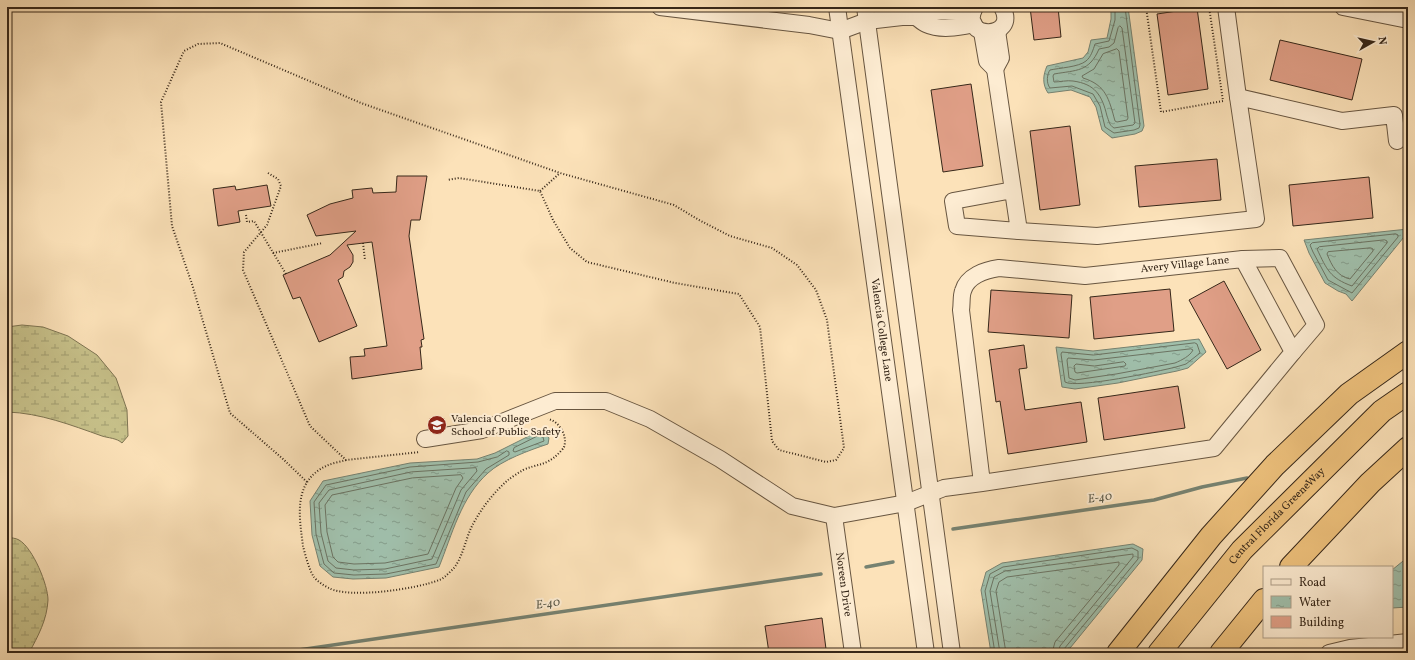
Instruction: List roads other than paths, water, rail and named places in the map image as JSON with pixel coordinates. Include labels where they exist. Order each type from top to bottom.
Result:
[{"type":"highway","points":[[1118,653],[1211,536],[1275,465],[1349,394],[1408,352]]},
{"type":"highway","name":"Central Florida GreeneWay","points":[[1159,653],[1242,550],[1382,411],[1408,393]]},
{"type":"highway","points":[[1292,566],[1370,483],[1408,448]]},
{"type":"highway","points":[[1221,653],[1263,601]]},
{"type":"street","points":[[660,7],[809,25],[840,31],[866,14]]},
{"type":"street","points":[[837,7],[866,14],[902,17],[916,17],[928,11],[960,12],[980,21],[1004,24],[1005,13],[1002,7]]},
{"type":"street","name":"Valencia College Lane","points":[[837,7],[926,653]]},
{"type":"street","points":[[1013,190],[953,201],[957,226],[1097,236],[1256,219],[1226,7]]},
{"type":"street","points":[[1344,7],[1408,20]]},
{"type":"street","points":[[866,14],[952,653]]},
{"type":"street","points":[[980,21],[987,61],[995,69],[1019,231]]},
{"type":"street","points":[[1238,97],[1342,121],[1394,115],[1397,141]]},
{"type":"street","points":[[423,445],[482,430],[555,401],[606,402],[650,419],[720,459],[792,506],[834,516],[906,502],[944,488],[1214,448],[1316,325],[1280,258],[1243,260]]},
{"type":"street","name":"Avery Village Lane","points":[[982,483],[961,310],[963,290],[970,280],[984,271],[999,268],[1085,276],[1243,260],[1293,352]]},
{"type":"street","name":"Noreen Drive","points":[[834,516],[853,653]]},
{"type":"street","points":[[1329,653],[1350,648],[1408,642]]},
{"type":"water","points":[[1111,7],[1128,7],[1144,126],[1142,131],[1135,134],[1112,138],[1102,130],[1096,107],[1090,97],[1071,90],[1048,93],[1044,80],[1047,66],[1083,58],[1088,52],[1091,40],[1107,38],[1111,19]]},
{"type":"water","points":[[1408,229],[1408,232],[1352,301],[1346,294],[1325,283],[1309,253],[1304,240]]},
{"type":"water","points":[[1199,339],[1206,352],[1188,368],[1118,383],[1075,389],[1062,387],[1056,347],[1093,351]]},
{"type":"water","points":[[537,432],[545,433],[549,438],[548,444],[525,452],[494,468],[471,493],[458,517],[439,567],[386,578],[353,579],[333,577],[320,566],[312,535],[310,501],[323,481],[410,463],[477,459],[495,453]]},
{"type":"water","points":[[1133,544],[1143,549],[1142,560],[1066,653],[991,653],[981,590],[986,572],[1002,563]]},
{"type":"water","points":[[1408,557],[1408,607],[1393,608],[1393,569]]},
{"type":"waterway","name":"E-40","points":[[953,529],[1154,500],[1202,487],[1247,478]]},
{"type":"waterway","name":"E-40","points":[[866,567],[893,562]]},
{"type":"waterway","name":"E-40","points":[[278,653],[821,574]]},
{"type":"place","name":"Valencia College School of Public Safety","points":[[437,425]]}]
